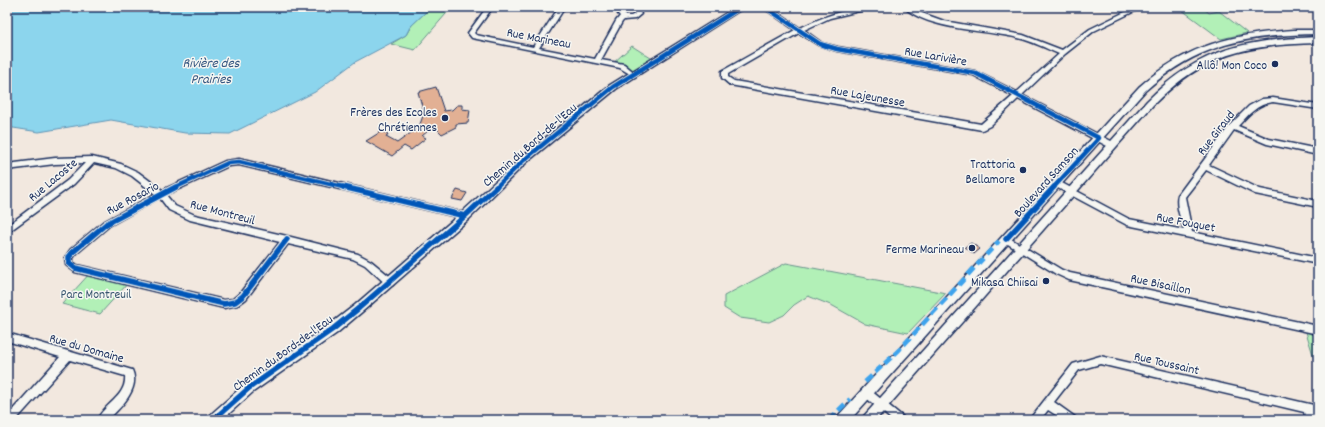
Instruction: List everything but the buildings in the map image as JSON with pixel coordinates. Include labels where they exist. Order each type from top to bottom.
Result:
[{"type":"street","name":"Rue Marineau","points":[[490,7],[471,33],[474,36],[622,66],[633,74]]},
{"type":"street","points":[[535,49],[562,7]]},
{"type":"street","name":"Chemin du Bord-de-l'Eau","points":[[213,420],[249,388],[334,329],[465,216],[539,147],[613,87],[741,7]]},
{"type":"street","name":"Rue Larivière","points":[[765,7],[820,44],[838,49],[968,71],[1018,95],[1112,145]]},
{"type":"street","name":"Rue Lajeunesse","points":[[870,7],[828,16],[724,73],[725,78],[732,82],[747,85],[982,127],[1063,53],[1092,30],[1133,8]]},
{"type":"street","points":[[907,7],[925,18],[1015,35],[1033,40],[1063,53]]},
{"type":"street","points":[[597,61],[623,17]]},
{"type":"street","name":"Boulevard Samson","points":[[842,420],[1099,138],[1147,83],[1162,70],[1186,56],[1218,44],[1248,37],[1281,33],[1318,32]]},
{"type":"street","name":"Boulevard Samson","points":[[868,420],[1165,87],[1181,74],[1198,64],[1222,54],[1256,45],[1318,40]]},
{"type":"street","name":"Rue Giraud","points":[[1189,235],[1181,197],[1233,126],[1250,108],[1264,101],[1273,100],[1318,107]]},
{"type":"street","points":[[1233,126],[1267,142],[1318,152]]},
{"type":"street","name":"Rue Montreuil","points":[[7,167],[55,161],[92,160],[118,166],[135,174],[160,194],[172,208],[193,218],[355,256],[368,263],[390,282]]},
{"type":"street","name":"Rue Lacoste","points":[[7,230],[71,182],[92,160]]},
{"type":"street","name":"Rue Rosario","points":[[286,239],[243,296],[235,302],[224,304],[75,268],[69,263],[69,258],[73,252],[106,224],[160,194],[228,163],[239,162],[465,216]]},
{"type":"street","points":[[1204,166],[1258,192],[1318,204]]},
{"type":"street","name":"Rue Fouquet","points":[[1057,184],[1127,222],[1318,261]]},
{"type":"street","name":"Rue Bisaillon","points":[[1006,239],[1059,272],[1072,276],[1318,330]]},
{"type":"street","name":"Rue du Domaine","points":[[7,337],[67,356],[129,373],[131,379],[128,388],[102,420]]},
{"type":"street","points":[[10,420],[67,356]]},
{"type":"street","name":"Rue Toussaint","points":[[1034,420],[1076,367],[1100,360],[1313,410]]},
{"type":"street","points":[[867,393],[900,420]]},
{"type":"street","points":[[1047,402],[1072,420]]},
{"type":"street","points":[[1311,420],[1313,410]]},
{"type":"green space","points":[[431,7],[452,7],[415,50],[391,44],[406,35],[412,25]]},
{"type":"green space","points":[[1178,7],[1202,7],[1209,13],[1219,11],[1247,33],[1221,39]]},
{"type":"green space","points":[[632,46],[654,60],[633,74],[612,64]]},
{"type":"green space","points":[[786,263],[946,293],[908,333],[865,324],[833,306],[808,296],[794,305],[784,315],[769,322],[740,318],[724,308],[724,296]]},
{"type":"green space","name":"Parc Montreuil","points":[[91,272],[130,281],[100,314],[62,304]]},
{"type":"green space","points":[[1306,332],[1318,335],[1318,371]]},
{"type":"water","name":"Rivière des Prairies","points":[[7,7],[431,7],[410,27],[406,35],[355,62],[315,92],[230,134],[185,133],[111,120],[39,132],[7,127]]},
{"type":"marked path","points":[[865,382],[899,350],[999,241]]},
{"type":"marked path","points":[[829,420],[850,399]]},
{"type":"cycle path","points":[[213,420],[249,388],[333,329],[359,308],[465,216],[524,160],[613,87],[741,7]]},
{"type":"cycle path","points":[[765,7],[820,44],[837,49],[975,73],[1099,138],[1006,239]]},
{"type":"cycle path","points":[[287,239],[243,296],[235,302],[224,304],[75,268],[69,263],[69,257],[73,252],[106,224],[161,194],[228,163],[239,162],[465,216]]},
{"type":"place","name":"Allô! Mon Coco","points":[[1275,64]]},
{"type":"place","name":"Frères des Ecoles Chrétiennes","points":[[445,118]]},
{"type":"place","name":"Trattoria Bellamore","points":[[1023,170]]},
{"type":"place","name":"Ferme Marineau","points":[[972,248]]},
{"type":"place","name":"Mikasa Chiisai","points":[[1046,281]]}]
